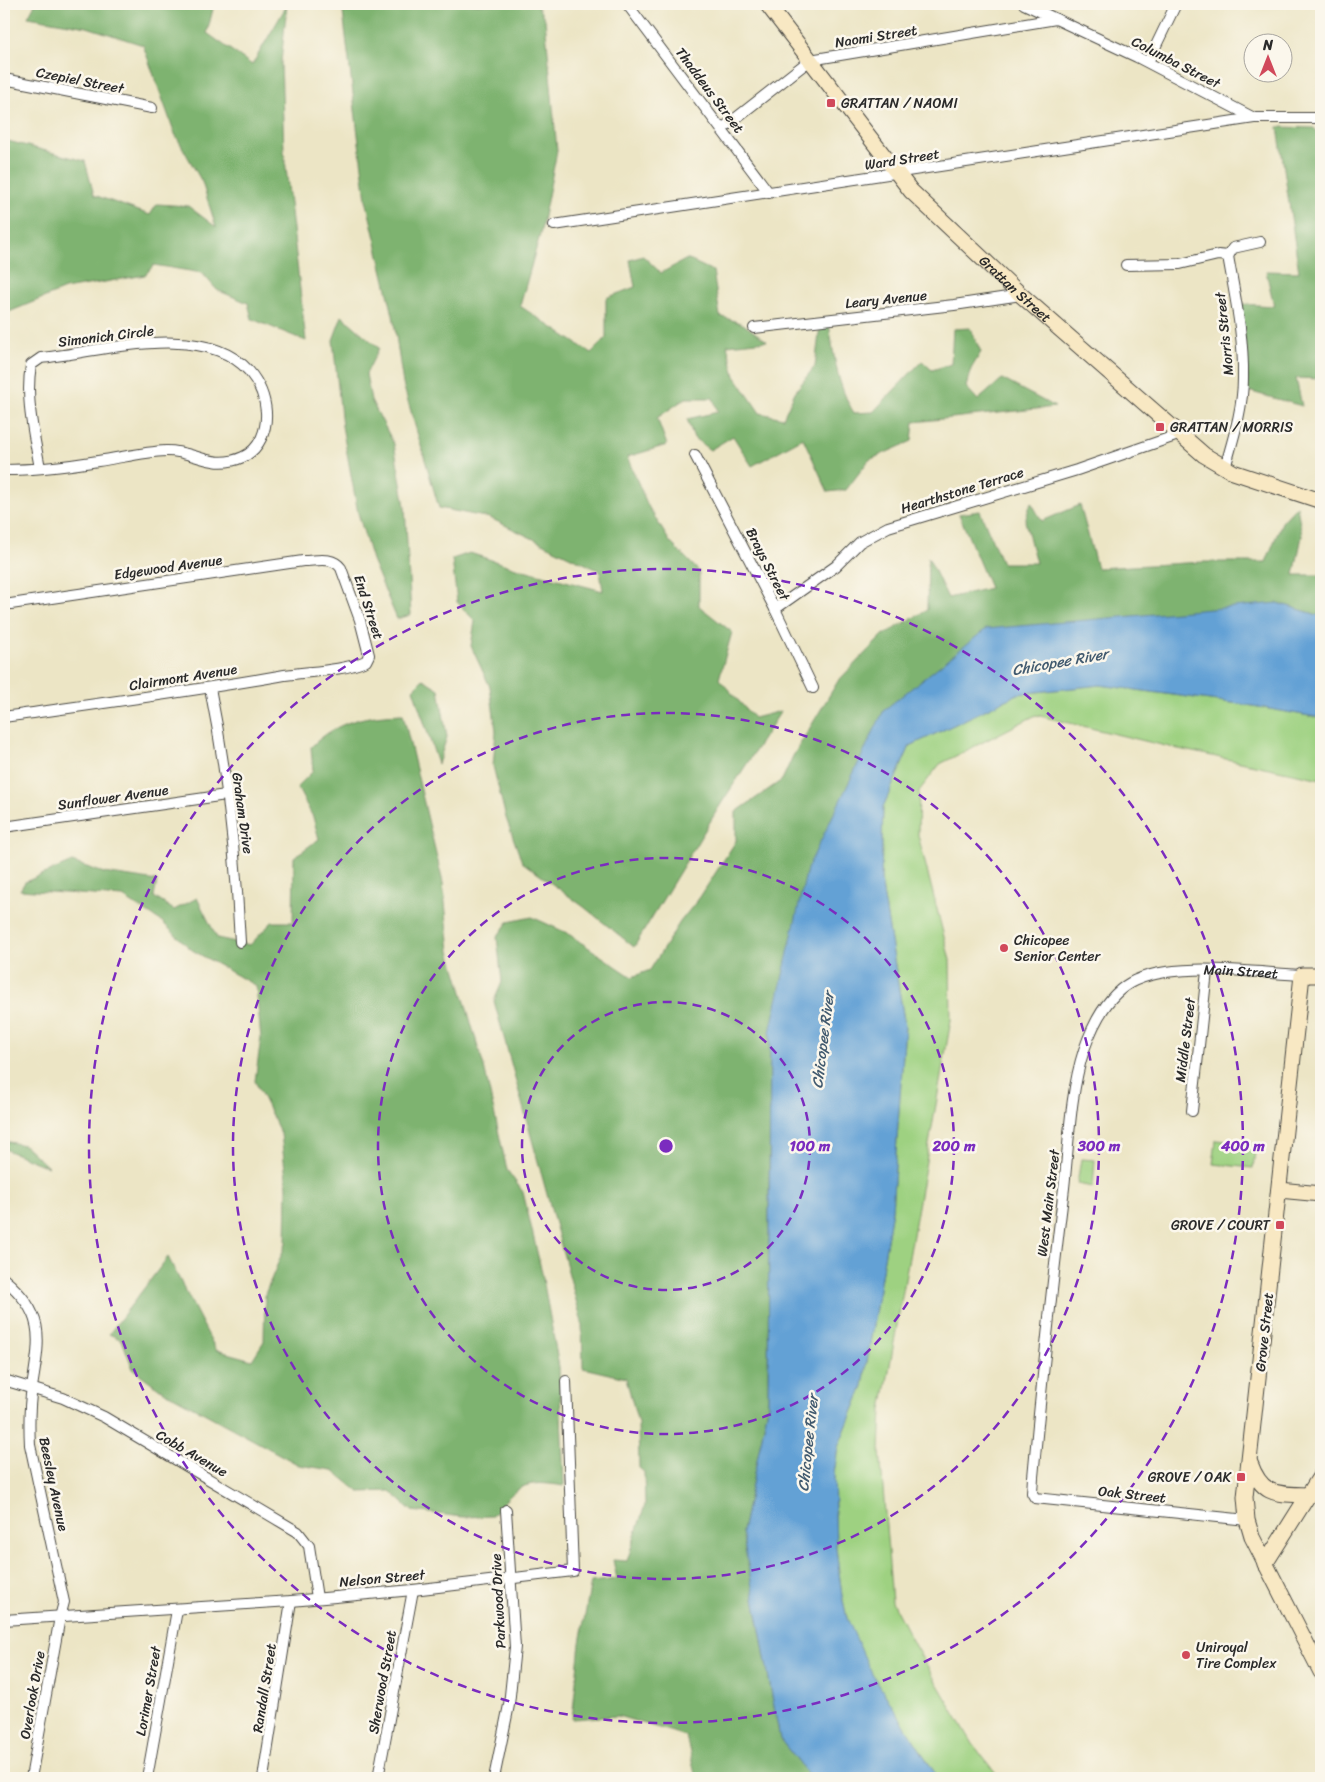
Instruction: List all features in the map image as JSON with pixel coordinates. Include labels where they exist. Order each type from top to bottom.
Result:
[{"type":"main road","name":"Grattan Street","points":[[767,4],[911,191],[1021,294],[1132,391],[1178,435],[1204,456],[1225,468],[1321,501]]},
{"type":"main road","name":"Main Street","points":[[1302,975],[1321,976]]},
{"type":"main road","name":"Grove Street","points":[[1302,975],[1245,1497],[1247,1520],[1252,1537],[1321,1672]]},
{"type":"main road","points":[[1279,1190],[1321,1194]]},
{"type":"main road","points":[[1249,1461],[1256,1479],[1267,1490],[1280,1494],[1308,1494]]},
{"type":"main road","points":[[1265,1564],[1321,1475]]},
{"type":"street","name":"Thaddeus Street","points":[[627,4],[770,193]]},
{"type":"street","name":"Columba Street","points":[[1025,4],[1148,62],[1254,118],[1321,118]]},
{"type":"street","points":[[1148,62],[1176,4]]},
{"type":"street","name":"Naomi Street","points":[[722,129],[810,60],[1056,19]]},
{"type":"street","name":"Czepiel Street","points":[[4,79],[152,108]]},
{"type":"street","name":"Ward Street","points":[[554,225],[1254,118]]},
{"type":"street","points":[[1126,265],[1180,264],[1218,255],[1228,256],[1233,248],[1260,242]]},
{"type":"street","name":"Morris Street","points":[[1225,468],[1241,401],[1243,378],[1237,310],[1228,256]]},
{"type":"street","name":"Leary Avenue","points":[[754,328],[954,305],[1021,294]]},
{"type":"street","name":"Simonich Circle","points":[[170,342],[195,344],[215,350],[240,362],[261,389],[266,411],[266,424],[260,440],[252,452],[241,458],[212,463],[167,451],[40,468],[29,390],[31,365],[41,358],[141,344],[170,342]]},
{"type":"street","name":"Hearthstone Terrace","points":[[775,609],[836,566],[860,542],[888,527],[1076,470],[1178,435]]},
{"type":"street","name":"Brays Street","points":[[695,455],[775,609],[813,688]]},
{"type":"street","points":[[4,470],[40,468]]},
{"type":"street","name":"Edgewood Avenue","points":[[4,605],[303,562],[330,560],[337,562]]},
{"type":"street","name":"End Street","points":[[337,562],[341,568],[360,620],[369,655],[366,661]]},
{"type":"street","name":"Clairmont Avenue","points":[[4,717],[210,688],[304,672],[352,667],[366,661]]},
{"type":"street","name":"Graham Drive","points":[[210,688],[219,734],[236,861],[240,942]]},
{"type":"street","name":"Sunflower Avenue","points":[[4,827],[226,795]]},
{"type":"street","name":"Main Street","points":[[1162,972],[1207,971],[1302,975]]},
{"type":"street","name":"Middle Street","points":[[1192,1111],[1207,971]]},
{"type":"street","name":"West Main Street","points":[[1032,1477],[1056,1253],[1081,1064],[1093,1028],[1110,1000],[1132,982],[1162,972]]},
{"type":"street","name":"Beesley Avenue","points":[[4,1279],[28,1304],[38,1326],[39,1353],[32,1389],[29,1420],[30,1445],[63,1592],[64,1602],[60,1617]]},
{"type":"street","name":"Cobb Avenue","points":[[4,1380],[63,1398],[104,1418],[298,1532],[309,1546],[317,1598]]},
{"type":"street","name":"Nelson Street","points":[[4,1620],[291,1602],[572,1571],[566,1382]]},
{"type":"street","name":"Oak Street","points":[[1032,1477],[1032,1493],[1035,1498],[1247,1520]]},
{"type":"street","name":"Parkwood Drive","points":[[494,1778],[509,1705],[515,1647],[506,1510]]},
{"type":"street","name":"Sherwood Street","points":[[378,1778],[413,1590]]},
{"type":"street","name":"Randall Street","points":[[263,1778],[291,1602]]},
{"type":"street","name":"Lorimer Street","points":[[147,1778],[177,1610]]},
{"type":"street","name":"Overlook Drive","points":[[31,1778],[60,1617]]},
{"type":"green space","points":[[35,4],[212,4],[214,5],[207,33],[252,65],[287,5],[281,62],[284,151],[306,341],[252,319],[248,303],[217,290],[202,273],[154,265],[145,275],[65,289],[4,314],[4,140],[85,161],[94,195],[150,215],[157,204],[188,206],[216,227],[202,182],[175,134],[143,45],[87,27],[28,17]]},
{"type":"green space","points":[[342,4],[536,4],[545,19],[557,151],[541,231],[520,306],[591,353],[606,338],[606,298],[635,287],[630,260],[643,256],[661,273],[687,259],[713,271],[720,316],[743,324],[767,341],[727,345],[735,376],[760,413],[783,418],[795,392],[815,366],[820,326],[829,324],[840,381],[854,413],[873,412],[922,361],[932,370],[951,364],[953,329],[970,328],[981,352],[971,369],[966,387],[978,400],[1002,379],[1055,407],[914,422],[912,441],[869,460],[846,490],[828,492],[803,438],[752,466],[733,436],[710,450],[694,438],[687,419],[718,412],[713,398],[686,398],[657,418],[667,445],[627,457],[648,506],[670,542],[699,571],[699,606],[732,632],[719,679],[754,718],[781,711],[719,807],[634,947],[584,907],[522,862],[506,818],[493,766],[496,731],[490,687],[471,646],[475,621],[457,602],[452,559],[470,553],[516,568],[603,591],[600,571],[490,518],[439,508],[403,384],[393,315],[366,200]]},
{"type":"green space","points":[[1278,127],[1314,128],[1321,136],[1321,212],[1319,214],[1321,222],[1321,379],[1296,378],[1302,406],[1248,391],[1241,304],[1274,306],[1266,271],[1299,272]]},
{"type":"green space","points":[[342,316],[379,348],[366,374],[371,400],[394,444],[405,506],[411,615],[397,619],[372,560],[358,513],[342,426],[333,340]]},
{"type":"green space","points":[[1031,502],[1042,521],[1080,505],[1097,568],[1203,562],[1266,562],[1282,522],[1297,506],[1302,536],[1294,575],[1321,575],[1321,616],[1278,603],[884,710],[770,1032],[768,1407],[742,1532],[780,1739],[811,1778],[696,1778],[686,1736],[618,1716],[572,1719],[580,1643],[591,1582],[617,1579],[613,1560],[627,1561],[645,1505],[644,1472],[639,1468],[638,1423],[626,1378],[583,1368],[582,1322],[494,1001],[502,982],[497,937],[508,922],[532,917],[567,933],[632,977],[650,970],[680,922],[700,897],[736,841],[736,812],[782,780],[793,756],[838,681],[883,635],[927,610],[928,557],[948,598],[990,588],[959,514],[980,511],[1002,563],[1036,563],[1025,521]]},
{"type":"green space","points":[[423,679],[439,689],[447,737],[438,764],[413,689]]},
{"type":"green space","points":[[1100,685],[1247,705],[1321,718],[1321,779],[1174,748],[1036,715],[940,764],[919,791],[918,835],[950,960],[951,1020],[882,1410],[880,1450],[892,1602],[915,1646],[973,1744],[999,1778],[938,1778],[872,1674],[853,1637],[842,1596],[836,1548],[834,1474],[838,1447],[863,1386],[892,1210],[905,1026],[881,880],[883,807],[910,746],[1018,694]]},
{"type":"green space","points":[[403,714],[443,883],[450,951],[484,1067],[507,1170],[523,1192],[542,1273],[559,1367],[564,1486],[539,1484],[522,1487],[515,1491],[492,1516],[463,1517],[412,1511],[390,1491],[359,1492],[332,1470],[299,1465],[160,1389],[133,1369],[122,1340],[109,1334],[168,1257],[216,1350],[252,1360],[264,1341],[265,1294],[286,1244],[287,1187],[281,1134],[255,1081],[261,1038],[256,986],[192,950],[161,921],[123,897],[20,890],[25,882],[72,862],[104,873],[157,881],[154,897],[174,910],[197,898],[217,938],[250,945],[272,922],[293,922],[294,857],[319,839],[313,817],[297,787],[313,771],[311,747],[321,738],[342,725],[365,718]]},
{"type":"green space","points":[[1216,1140],[1256,1144],[1253,1168],[1213,1164]]},
{"type":"green space","points":[[4,1141],[24,1145],[48,1167],[4,1149]]},
{"type":"green space","points":[[1081,1159],[1095,1160],[1093,1187],[1077,1184]]},
{"type":"water","name":"Chicopee River","points":[[1278,603],[1321,616],[1321,718],[1247,705],[1100,685],[1018,694],[910,746],[883,807],[881,880],[905,1026],[892,1210],[863,1386],[838,1447],[834,1474],[836,1548],[842,1596],[847,1618],[872,1674],[938,1778],[811,1778],[780,1739],[742,1532],[768,1407],[770,1032],[807,869],[884,710],[986,629]]},
{"type":"place","name":"GRATTAN / NAOMI","points":[[831,103]]},
{"type":"place","name":"GRATTAN / MORRIS","points":[[1160,427]]},
{"type":"place","name":"Chicopee Senior Center","points":[[1004,948]]},
{"type":"place","name":"GROVE / COURT","points":[[1280,1225]]},
{"type":"place","name":"GROVE / OAK","points":[[1241,1477]]},
{"type":"place","name":"Uniroyal Tire Complex","points":[[1186,1655]]}]
